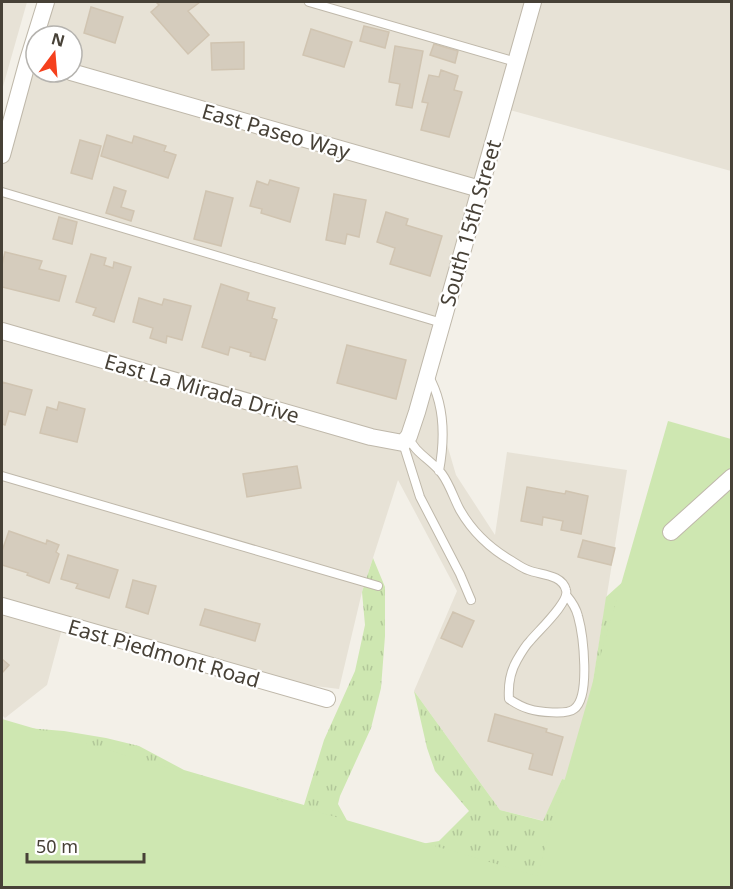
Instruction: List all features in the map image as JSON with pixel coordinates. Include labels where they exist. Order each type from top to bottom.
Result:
[{"type":"street","points":[[41,24],[46,2]]},
{"type":"street","name":"South 15th Street","points":[[406,440],[427,375],[534,2]]},
{"type":"street","name":"East Paseo Way","points":[[84,76],[480,189]]},
{"type":"street","points":[[2,155],[25,84]]},
{"type":"street","name":"East La Mirada Drive","points":[[2,331],[371,437],[406,440]]},
{"type":"street","points":[[671,532],[732,477]]},
{"type":"street","name":"East Piedmont Road","points":[[2,606],[327,699]]},
{"type":"lane","points":[[309,2],[516,62]]},
{"type":"lane","points":[[2,192],[442,323]]},
{"type":"lane","points":[[427,375],[434,386],[443,423],[439,471]]},
{"type":"lane","points":[[406,440],[439,471],[461,511],[481,537],[494,549],[527,570],[549,575],[559,581],[572,601],[582,633],[584,691],[579,705],[572,711],[531,710],[509,699],[510,676],[516,661],[528,643],[567,596]]},
{"type":"lane","points":[[406,440],[420,498],[471,600]]},
{"type":"lane","points":[[2,476],[378,586]]},
{"type":"shaded area","points":[[2,2],[27,2],[2,90]]},
{"type":"shaded area","points":[[48,2],[731,2],[731,171],[503,108],[427,376],[456,475],[495,535],[507,452],[627,470],[591,694],[566,780],[562,779],[544,821],[500,810],[414,691],[457,591],[398,480],[362,592],[339,689],[253,678],[62,629],[47,685],[5,718],[2,715],[2,160],[24,84],[84,84],[84,24],[42,24]]},
{"type":"green space","points":[[668,421],[731,439],[731,887],[2,887],[2,719],[537,876]]},
{"type":"green space","points":[[669,540],[731,887],[210,888],[2,726],[64,731],[139,746],[184,770],[304,805],[324,740],[355,671],[365,625],[362,592],[373,558],[385,587],[385,636],[381,688],[371,728],[338,804],[350,826],[409,846],[439,841],[469,811],[435,771],[427,748],[414,691],[500,810],[543,821],[562,779],[566,780],[591,694],[606,597]]},
{"type":"building","points":[[156,2],[200,2],[188,11],[209,35],[188,54],[151,12],[159,5]]},
{"type":"building","points":[[91,7],[123,17],[115,43],[84,33]]},
{"type":"building","points":[[364,26],[389,32],[385,48],[360,41]]},
{"type":"building","points":[[311,29],[352,42],[344,67],[303,55]]},
{"type":"building","points":[[244,42],[244,69],[212,70],[211,43]]},
{"type":"building","points":[[434,44],[458,51],[455,63],[430,55]]},
{"type":"building","points":[[395,46],[423,51],[412,108],[396,105],[400,84],[389,82]]},
{"type":"building","points":[[441,70],[458,76],[454,90],[462,92],[449,137],[421,130],[428,103],[422,102],[429,75],[439,77]]},
{"type":"building","points":[[107,135],[132,143],[134,136],[166,146],[164,151],[176,155],[168,178],[101,156]]},
{"type":"building","points":[[80,140],[101,146],[92,179],[71,173]]},
{"type":"building","points":[[270,180],[299,188],[290,222],[261,213],[262,209],[250,206],[257,181],[268,185]]},
{"type":"building","points":[[114,187],[126,191],[121,207],[134,211],[131,221],[106,213]]},
{"type":"building","points":[[206,191],[233,198],[221,246],[194,239]]},
{"type":"building","points":[[334,194],[366,200],[359,237],[347,234],[345,244],[326,240]]},
{"type":"building","points":[[386,212],[408,219],[406,225],[442,236],[430,276],[390,264],[395,248],[377,242]]},
{"type":"building","points":[[59,217],[77,222],[72,244],[53,239]]},
{"type":"building","points":[[5,252],[42,261],[39,269],[66,276],[59,301],[2,287],[2,265]]},
{"type":"building","points":[[91,254],[106,258],[104,265],[113,268],[114,262],[131,267],[114,322],[93,315],[96,308],[76,302]]},
{"type":"building","points":[[221,284],[249,293],[247,300],[275,308],[272,318],[277,320],[265,360],[230,347],[228,355],[202,347]]},
{"type":"building","points":[[139,298],[162,305],[164,299],[191,306],[182,340],[167,336],[166,343],[150,338],[153,328],[133,322]]},
{"type":"building","points":[[347,345],[406,360],[396,399],[337,383]]},
{"type":"building","points":[[2,382],[32,390],[25,415],[9,411],[5,425],[2,424]]},
{"type":"building","points":[[59,402],[85,409],[77,442],[40,433],[47,407],[57,410]]},
{"type":"building","points":[[297,466],[301,488],[247,497],[243,474]]},
{"type":"building","points":[[527,487],[588,496],[581,534],[561,530],[563,521],[543,517],[542,525],[521,521]]},
{"type":"building","points":[[9,531],[46,544],[47,540],[59,545],[56,552],[59,554],[49,583],[27,575],[28,573],[2,565],[2,551]]},
{"type":"building","points":[[583,540],[615,548],[611,565],[578,557]]},
{"type":"building","points":[[68,555],[118,570],[109,598],[76,588],[78,584],[61,579]]},
{"type":"building","points":[[133,580],[156,586],[148,614],[126,607]]},
{"type":"building","points":[[205,609],[260,624],[255,641],[200,625]]},
{"type":"building","points":[[453,612],[474,621],[462,647],[441,638]]},
{"type":"building","points":[[2,659],[9,665],[2,673]]},
{"type":"building","points":[[495,714],[547,729],[546,732],[563,737],[552,775],[529,769],[533,754],[488,741]]}]
